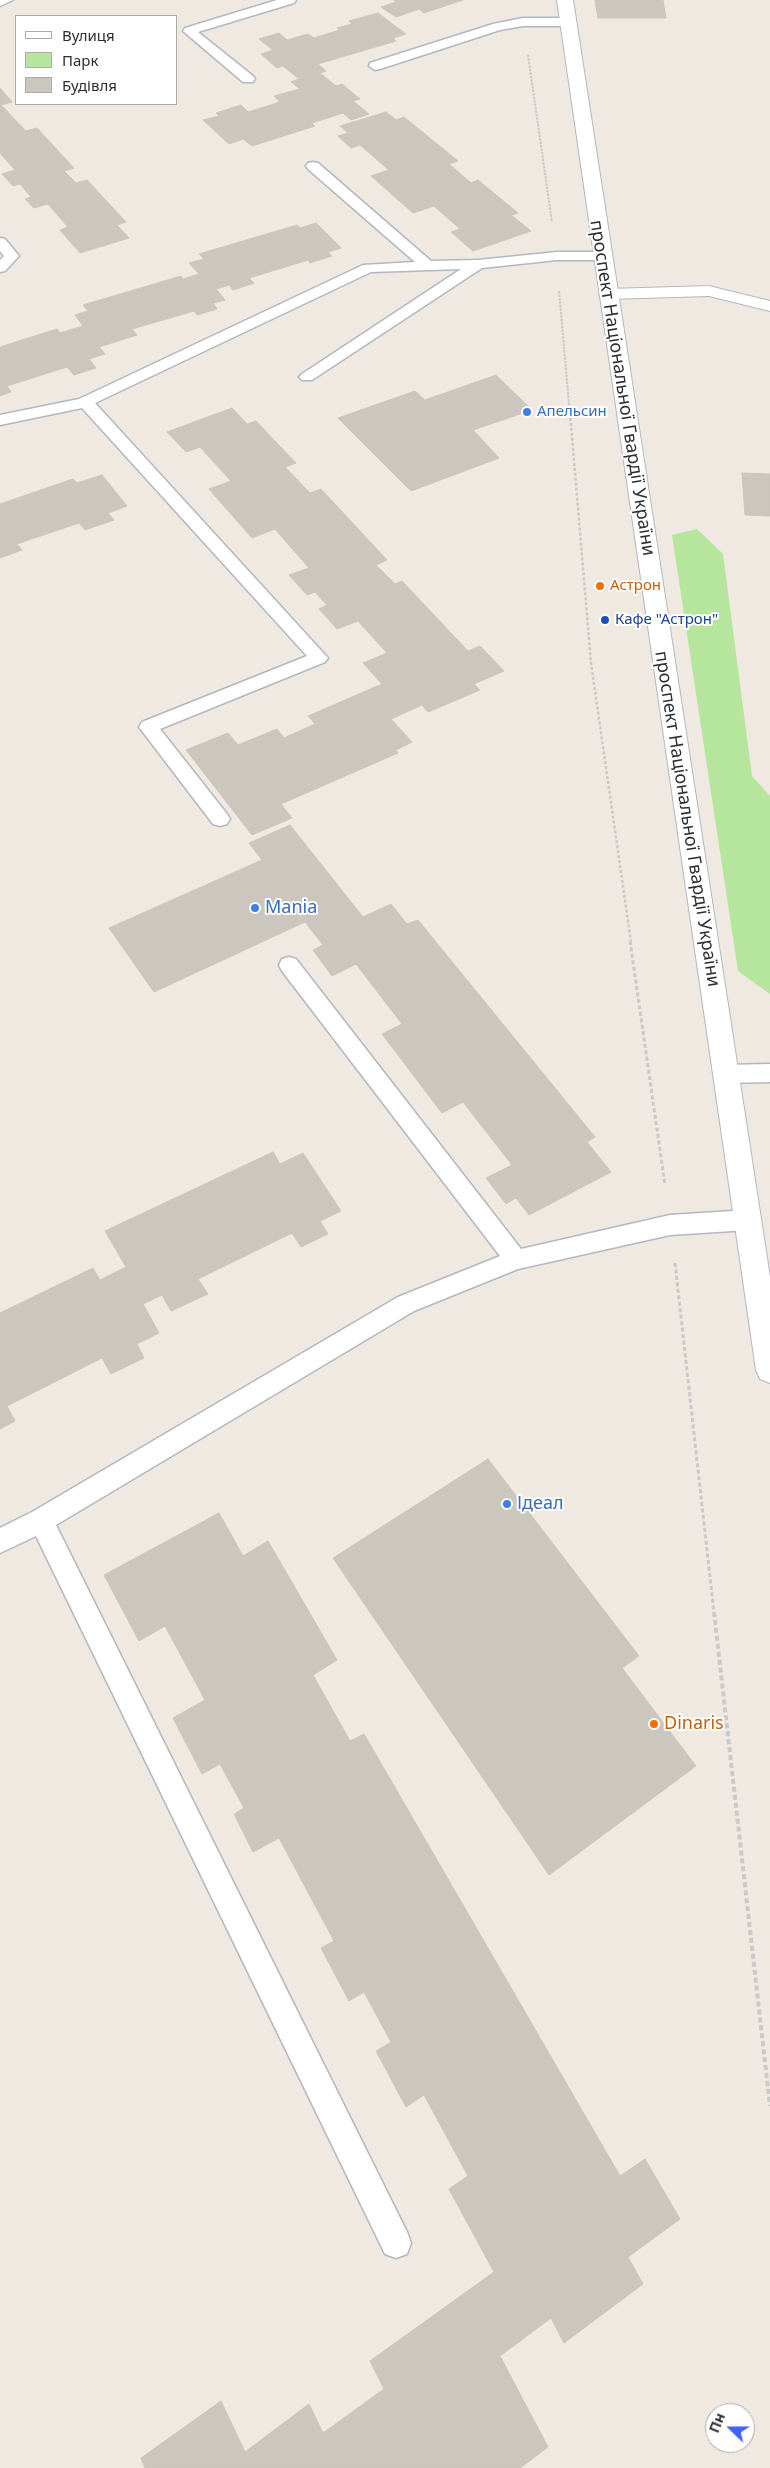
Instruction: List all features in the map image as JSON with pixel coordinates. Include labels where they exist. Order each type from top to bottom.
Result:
[{"type":"street","name":"проспект Національної Гвардії України","points":[[565,0],[770,1370]]},
{"type":"street","points":[[608,294],[709,291],[770,306]]},
{"type":"lane","points":[[0,2],[7,0]]},
{"type":"lane","points":[[248,79],[189,31],[290,0]]},
{"type":"lane","points":[[375,66],[498,27],[523,22],[568,22]]},
{"type":"lane","points":[[313,166],[428,266]]},
{"type":"lane","points":[[0,242],[12,256],[0,268]]},
{"type":"lane","points":[[0,420],[66,408],[85,402],[368,268],[478,264],[556,256],[602,256]]},
{"type":"lane","points":[[307,377],[478,264]]},
{"type":"lane","points":[[85,402],[319,658],[148,727],[220,819]]},
{"type":"lane","points":[[289,965],[516,1260]]},
{"type":"lane","points":[[725,1074],[770,1073]]},
{"type":"lane","points":[[0,1541],[41,1520],[406,1304],[516,1260],[670,1225],[748,1220]]},
{"type":"lane","points":[[41,1520],[396,2243]]},
{"type":"path","points":[[523,22],[556,256],[591,663],[670,1225],[770,2106]]},
{"type":"green space","points":[[697,529],[723,554],[752,776],[770,796],[770,994],[738,971],[672,535]]},
{"type":"building","points":[[394,0],[463,0],[424,13],[419,9],[396,17],[381,7],[396,2]]},
{"type":"building","points":[[595,0],[663,0],[666,18],[598,18]]},
{"type":"building","points":[[378,13],[406,34],[393,38],[396,41],[318,64],[326,71],[320,73],[336,86],[342,84],[360,99],[353,101],[369,114],[351,120],[343,113],[312,123],[315,126],[252,146],[243,139],[229,144],[203,120],[219,116],[216,113],[241,105],[248,112],[280,102],[274,96],[300,89],[291,82],[299,79],[283,66],[277,68],[261,54],[273,50],[259,39],[279,33],[287,40],[308,34],[314,38],[352,24],[349,21]]},
{"type":"building","points":[[0,88],[12,102],[1,105],[26,131],[37,128],[74,168],[64,171],[76,183],[87,180],[126,222],[117,225],[129,238],[80,253],[60,230],[68,227],[48,204],[34,208],[25,199],[31,197],[20,184],[13,186],[2,174],[15,170],[0,153]]},
{"type":"building","points":[[386,112],[396,120],[404,117],[458,161],[449,164],[471,183],[478,180],[518,213],[511,215],[531,231],[473,251],[451,232],[460,229],[434,206],[413,213],[371,176],[389,170],[360,145],[351,148],[338,136],[348,133],[340,126]]},
{"type":"building","points":[[316,223],[341,248],[328,252],[332,256],[310,263],[308,260],[249,278],[254,283],[233,290],[229,285],[216,289],[225,300],[213,303],[217,309],[197,315],[194,311],[132,329],[137,335],[99,347],[105,354],[89,359],[96,368],[74,375],[67,367],[7,386],[11,392],[0,396],[0,347],[57,329],[60,333],[83,326],[75,315],[88,311],[83,305],[181,276],[183,279],[199,274],[189,263],[204,259],[199,254],[297,225],[300,228]]},
{"type":"building","points":[[496,375],[532,410],[473,430],[499,458],[411,491],[338,418],[415,391],[425,400]]},
{"type":"building","points":[[232,408],[247,424],[256,421],[296,463],[285,467],[310,493],[321,489],[387,560],[376,565],[395,584],[402,581],[468,651],[480,646],[504,671],[474,684],[480,690],[428,712],[422,705],[391,719],[412,742],[396,750],[398,753],[281,804],[292,818],[252,835],[186,750],[228,733],[238,745],[277,729],[284,738],[315,724],[308,716],[382,684],[363,663],[387,653],[358,621],[337,629],[319,609],[327,605],[315,592],[307,595],[289,575],[309,568],[275,529],[252,538],[209,489],[231,481],[200,447],[186,452],[167,432]]},
{"type":"building","points":[[742,473],[770,474],[770,516],[745,515]]},
{"type":"building","points":[[102,475],[127,506],[108,513],[114,520],[85,530],[79,523],[17,544],[22,550],[0,558],[0,504],[73,479],[77,483]]},
{"type":"building","points":[[290,825],[363,917],[391,904],[407,924],[418,920],[595,1137],[587,1142],[611,1172],[529,1215],[516,1198],[506,1204],[486,1178],[512,1165],[463,1102],[442,1113],[382,1034],[402,1024],[356,964],[332,976],[313,950],[323,945],[305,922],[154,992],[109,928],[262,860],[249,843]]},
{"type":"building","points":[[273,1152],[280,1164],[303,1153],[341,1211],[320,1221],[328,1234],[301,1247],[292,1233],[198,1279],[208,1294],[171,1311],[162,1295],[143,1304],[159,1333],[137,1344],[144,1358],[111,1374],[102,1358],[7,1406],[15,1421],[0,1429],[0,1313],[93,1268],[100,1280],[126,1267],[105,1231]]},
{"type":"building","points":[[488,1459],[639,1656],[622,1668],[696,1766],[549,1875],[333,1558]]},
{"type":"building","points":[[219,1513],[243,1556],[268,1541],[337,1660],[313,1675],[350,1741],[364,1734],[620,2176],[645,2159],[680,2219],[628,2257],[643,2284],[564,2343],[551,2318],[500,2356],[548,2447],[520,2468],[145,2468],[141,2458],[221,2401],[245,2452],[309,2404],[323,2433],[384,2389],[370,2361],[494,2272],[449,2189],[468,2176],[424,2095],[406,2107],[376,2051],[391,2042],[364,1992],[349,2001],[321,1948],[334,1941],[279,1838],[253,1852],[234,1814],[244,1808],[220,1764],[202,1774],[173,1718],[205,1700],[165,1626],[139,1641],[104,1575]]},
{"type":"place","name":"Апельсин","points":[[527,412]]},
{"type":"place","name":"Астрон","points":[[600,586]]},
{"type":"place","name":"Кафе \"Астрон\"","points":[[605,620]]},
{"type":"place","name":"Mania","points":[[255,908]]},
{"type":"place","name":"Ідеал","points":[[507,1504]]},
{"type":"place","name":"Dinaris","points":[[654,1724]]}]
